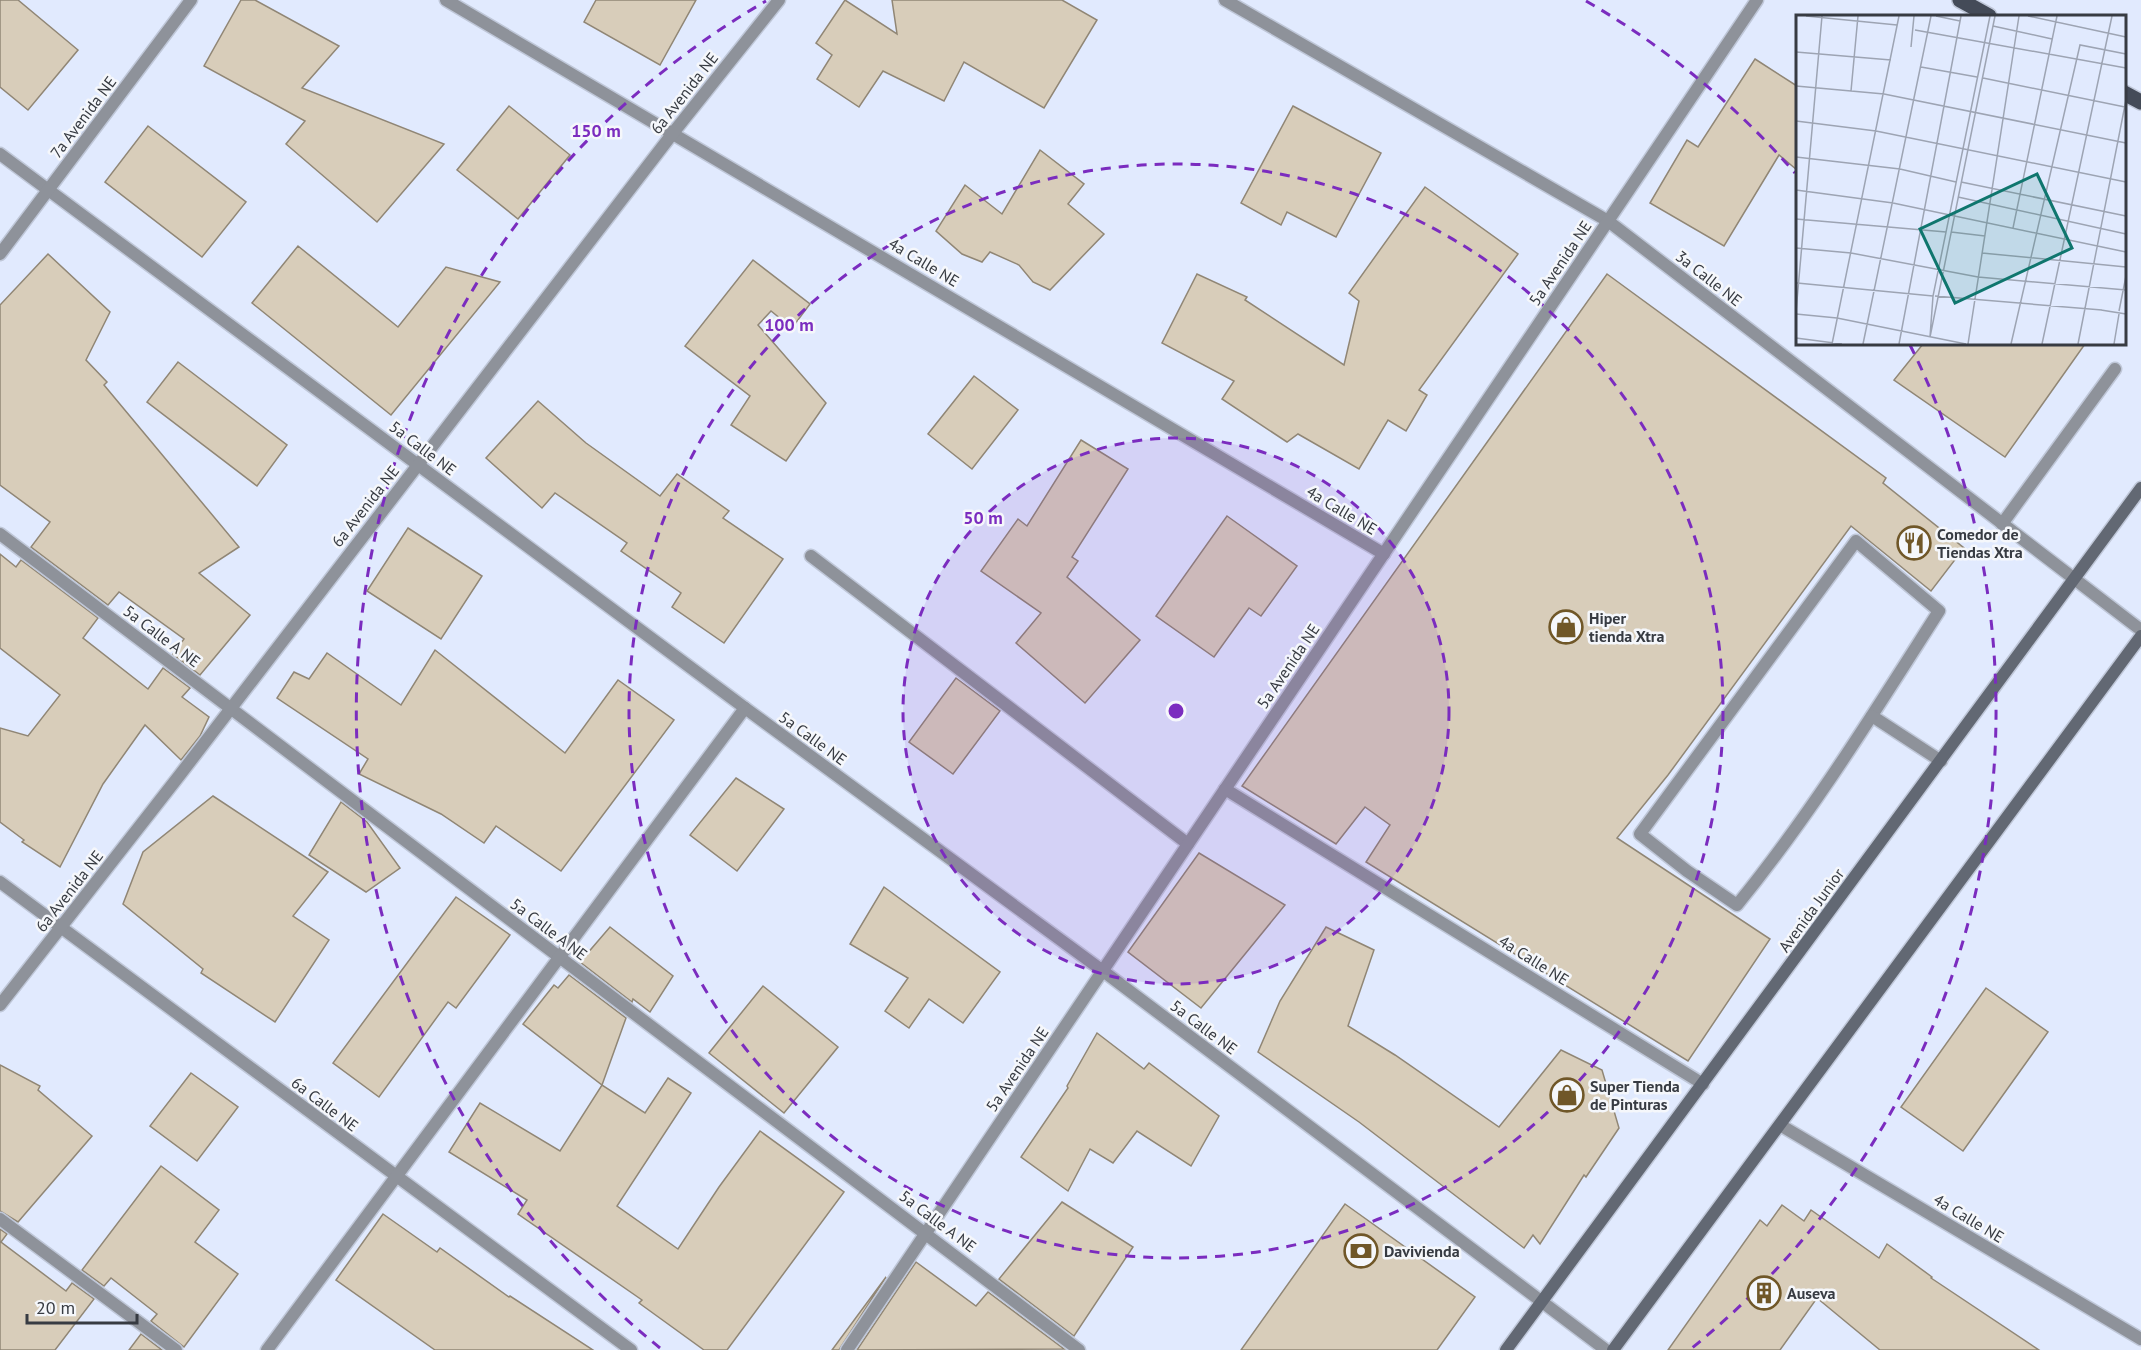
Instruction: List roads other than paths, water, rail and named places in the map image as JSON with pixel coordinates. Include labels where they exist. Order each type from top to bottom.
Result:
[{"type":"main road","points":[[1960,0],[1987,15]]},
{"type":"main road","points":[[2126,94],[2141,102]]},
{"type":"main road","name":"Avenida Junior","points":[[1506,1350],[2141,488]]},
{"type":"main road","points":[[1613,1350],[2141,636]]},
{"type":"street","name":"7a Avenida NE","points":[[0,254],[192,0]]},
{"type":"street","name":"4a Calle NE","points":[[446,0],[1384,554]]},
{"type":"street","name":"6a Avenida NE","points":[[0,1005],[673,133],[780,0]]},
{"type":"street","name":"3a Calle NE","points":[[1225,0],[1608,221],[2141,630]]},
{"type":"street","name":"5a Avenida NE","points":[[847,1350],[1757,0]]},
{"type":"street","name":"5a Calle NE","points":[[0,154],[1103,971],[1543,1300],[1606,1350]]},
{"type":"street","points":[[2002,524],[2115,369]]},
{"type":"street","name":"5a Calle A NE","points":[[0,534],[1079,1350]]},
{"type":"street","points":[[1856,542],[1939,611],[1872,716],[1786,843],[1737,905],[1640,834],[1856,542]]},
{"type":"street","points":[[811,556],[1188,844]]},
{"type":"street","points":[[267,1350],[745,708]]},
{"type":"street","points":[[1872,716],[1941,761]]},
{"type":"street","name":"4a Calle NE","points":[[1226,789],[1703,1084]]},
{"type":"street","name":"6a Calle NE","points":[[0,882],[631,1350]]},
{"type":"street","name":"4a Calle NE","points":[[1780,1125],[2141,1339]]},
{"type":"street","points":[[0,1219],[176,1350]]},
{"type":"place","name":"Comedor de Tiendas Xtra","points":[[1914,543]]},
{"type":"place","name":"Hiper tienda Xtra","points":[[1566,627]]},
{"type":"place","name":"Super Tienda de Pinturas","points":[[1567,1095]]},
{"type":"place","name":"Davivienda","points":[[1361,1251]]},
{"type":"place","name":"Auseva","points":[[1764,1293]]}]
